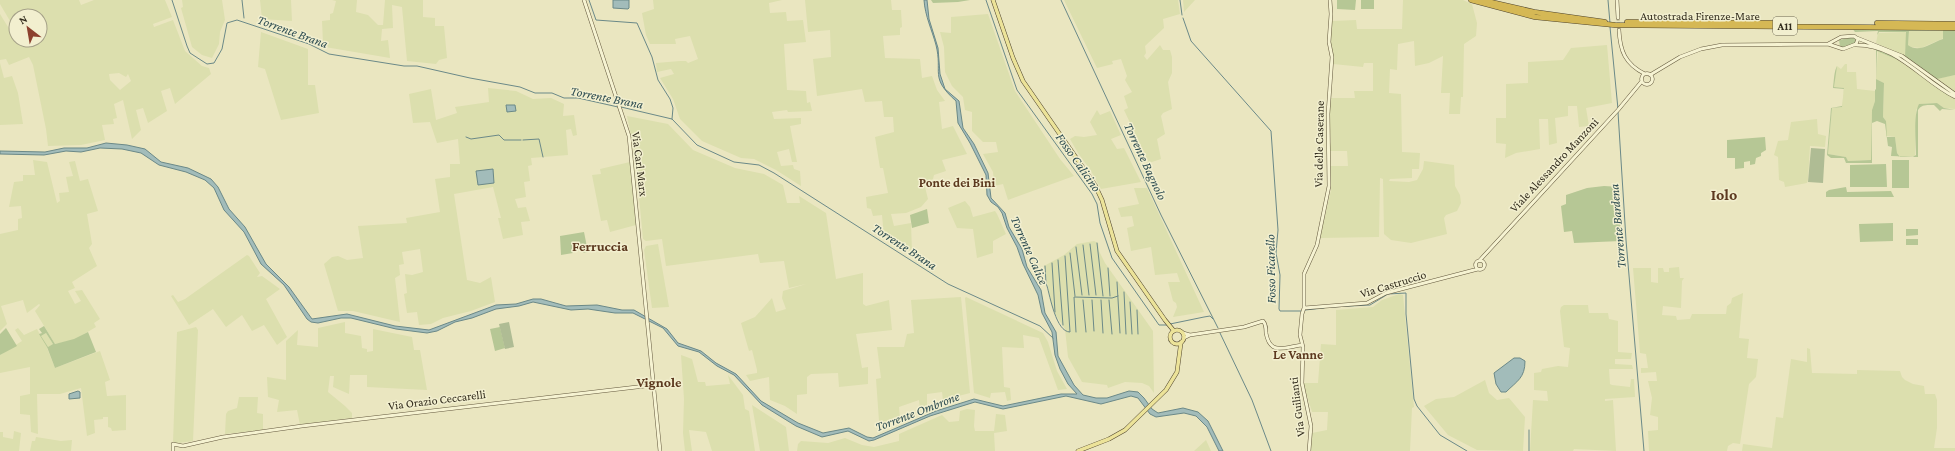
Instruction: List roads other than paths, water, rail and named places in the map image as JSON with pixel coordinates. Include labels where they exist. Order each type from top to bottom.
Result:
[{"type":"highway","name":"Autostrada Firenze-Mare","points":[[1471,0],[1535,17],[1606,23],[1955,24]]},
{"type":"highway","name":"Autostrada Firenze-Mare","points":[[1482,0],[1534,12],[1606,23]]},
{"type":"highway","name":"Autostrada Firenze-Mare","points":[[1616,22],[1955,28]]},
{"type":"main road","points":[[993,0],[1013,58],[1023,81],[1098,190],[1113,242],[1120,256],[1173,332]]},
{"type":"main road","points":[[1173,332],[1179,330],[1183,336],[1179,352]]},
{"type":"main road","points":[[1078,451],[1115,436],[1140,416],[1170,386],[1180,363],[1179,352],[1176,344],[1170,340],[1173,332]]},
{"type":"main road","points":[[1176,344],[1181,342]]},
{"type":"street","name":"Via Carl Marx","points":[[584,0],[622,112],[632,150],[660,451]]},
{"type":"street","name":"Via delle Caserane","points":[[1303,310],[1304,274],[1317,245],[1330,186],[1328,159],[1328,97],[1332,57],[1328,42],[1331,14],[1330,0]]},
{"type":"street","points":[[1616,22],[1617,0]]},
{"type":"street","points":[[1619,30],[1620,47],[1623,53],[1639,70],[1651,76]]},
{"type":"street","points":[[1828,44],[1839,38],[1853,36],[1900,55],[1955,95]]},
{"type":"street","points":[[1837,47],[1839,38]]},
{"type":"street","points":[[1854,45],[1858,42],[1857,38]]},
{"type":"street","points":[[1651,76],[1680,57],[1713,46],[1746,43],[1828,44],[1843,49],[1854,45],[1872,46],[1895,55],[1955,95]]},
{"type":"street","points":[[1639,70],[1643,81]]},
{"type":"street","points":[[1643,81],[1645,74]]},
{"type":"street","points":[[1643,81],[1651,83],[1651,76]]},
{"type":"street","name":"Viale Alessandro Manzoni","points":[[1480,260],[1494,242],[1617,112],[1643,81]]},
{"type":"street","points":[[1476,264],[1478,269],[1484,268],[1485,255]]},
{"type":"street","points":[[1462,273],[1480,260],[1484,262]]},
{"type":"street","name":"Via Castruccio","points":[[1303,310],[1367,303],[1386,293],[1478,269]]},
{"type":"street","name":"Via Guilianti","points":[[1303,310],[1300,335],[1302,345],[1302,383],[1311,426],[1309,451]]},
{"type":"street","points":[[1183,336],[1250,326],[1263,321],[1265,324],[1268,343],[1272,347],[1276,348],[1302,345]]},
{"type":"street","name":"Via Orazio Ceccarelli","points":[[173,451],[173,444],[183,446],[223,437],[465,406],[654,384]]},
{"type":"water","points":[[613,0],[629,0],[629,8],[613,8]]},
{"type":"water","points":[[924,0],[927,0],[929,19],[938,48],[940,74],[945,89],[959,101],[963,128],[974,144],[988,173],[991,198],[1005,213],[1009,227],[1022,249],[1027,267],[1041,290],[1045,313],[1056,332],[1058,356],[1074,385],[1083,395],[1096,398],[1107,398],[1129,391],[1138,392],[1152,409],[1158,413],[1183,408],[1198,412],[1208,421],[1223,451],[1219,451],[1207,427],[1196,416],[1184,413],[1156,417],[1150,414],[1138,398],[1131,396],[1101,404],[1066,396],[1003,409],[975,402],[930,416],[874,440],[869,441],[848,431],[822,437],[796,426],[762,405],[734,375],[717,366],[699,352],[678,346],[663,328],[633,313],[615,313],[588,309],[571,310],[533,302],[519,306],[496,309],[472,318],[455,322],[437,331],[427,333],[396,329],[351,318],[341,318],[318,323],[311,322],[307,319],[284,285],[261,264],[244,232],[224,210],[214,188],[205,180],[186,172],[159,165],[141,153],[122,149],[100,148],[81,152],[66,151],[44,155],[0,154],[0,151],[45,152],[64,148],[87,148],[106,143],[127,145],[145,149],[161,162],[188,168],[211,179],[218,187],[229,209],[245,227],[266,264],[289,287],[312,319],[347,314],[395,326],[429,330],[496,305],[516,304],[533,299],[541,299],[566,306],[597,305],[622,310],[634,310],[667,329],[678,343],[701,351],[716,363],[736,374],[761,401],[798,423],[823,433],[849,428],[867,437],[873,438],[936,411],[974,399],[1003,406],[1061,394],[1077,394],[1068,384],[1060,369],[1055,355],[1052,332],[1042,313],[1038,295],[1007,228],[1002,213],[998,207],[991,202],[987,195],[986,175],[958,123],[956,101],[942,86],[938,74],[938,54],[927,17]]},
{"type":"water","points":[[506,105],[515,105],[516,111],[507,112]]},
{"type":"water","points":[[493,169],[494,183],[478,185],[476,171]]},
{"type":"water","points":[[1514,358],[1520,358],[1525,361],[1524,371],[1520,379],[1506,392],[1501,392],[1496,384],[1494,373]]},
{"type":"water","points":[[78,391],[80,392],[80,398],[69,399],[69,394]]},
{"type":"waterway","name":"Torrente Brana","points":[[172,0],[190,53],[207,64],[214,63],[222,49],[227,23],[237,20],[309,44],[329,54],[404,66],[417,66],[520,87],[535,93],[552,93],[564,98],[578,98],[618,107]]},
{"type":"waterway","points":[[242,0],[244,18]]},
{"type":"waterway","points":[[589,0],[596,20],[637,23],[652,57],[658,80],[670,99],[673,108],[672,119]]},
{"type":"waterway","name":"Fosso Calicino","points":[[986,0],[1017,90],[1092,194],[1097,204],[1100,223],[1112,258],[1159,325],[1167,325]]},
{"type":"waterway","name":"Torrente Bagnolo","points":[[1061,0],[1161,215],[1218,328]]},
{"type":"waterway","name":"Fosso Ficarello","points":[[1180,0],[1182,15]]},
{"type":"waterway","name":"Torrente Bardena","points":[[1608,0],[1610,23]]},
{"type":"waterway","name":"Fosso Ficarello","points":[[1183,18],[1191,41],[1271,131],[1278,230],[1276,253],[1280,275],[1279,309],[1280,311],[1302,311]]},
{"type":"waterway","name":"Torrente Bardena","points":[[1610,27],[1618,109]]},
{"type":"waterway","name":"Torrente Brana","points":[[621,107],[672,119],[697,145],[734,162],[759,165],[774,173],[948,284],[1040,326],[1053,338]]},
{"type":"waterway","name":"Torrente Bardena","points":[[1618,112],[1626,240],[1644,451]]},
{"type":"waterway","points":[[466,137],[471,139],[499,135],[504,140],[521,140]]},
{"type":"waterway","points":[[523,140],[539,139],[543,157]]},
{"type":"waterway","points":[[1097,243],[1103,296]]},
{"type":"waterway","points":[[1090,244],[1096,295]]},
{"type":"waterway","points":[[1083,245],[1089,295]]},
{"type":"waterway","points":[[1076,247],[1082,295]]},
{"type":"waterway","points":[[1070,253],[1075,296]]},
{"type":"waterway","name":"Torrente Calice","points":[[1037,269],[1047,286],[1057,320],[1065,330],[1070,332],[1065,256]]},
{"type":"waterway","points":[[1058,260],[1063,325]]},
{"type":"waterway","name":"Torrente Calice","points":[[1052,263],[1055,312]]},
{"type":"waterway","name":"Torrente Calice","points":[[1045,266],[1046,283]]},
{"type":"waterway","points":[[1108,268],[1110,296]]},
{"type":"waterway","points":[[1117,282],[1120,333]]},
{"type":"waterway","points":[[1124,292],[1126,334]]},
{"type":"waterway","name":"Fosso Ficarello","points":[[1331,307],[1370,305],[1388,294],[1406,293],[1406,314],[1414,399],[1417,406],[1440,435],[1467,451]]},
{"type":"waterway","points":[[1076,332],[1074,297],[1112,298],[1118,296]]},
{"type":"waterway","points":[[1083,300],[1086,332]]},
{"type":"waterway","points":[[1092,300],[1094,331]]},
{"type":"waterway","points":[[1101,300],[1103,333]]},
{"type":"waterway","points":[[1109,300],[1112,334]]},
{"type":"waterway","points":[[1130,302],[1132,334]]},
{"type":"waterway","name":"Fosso Ficarello","points":[[1305,310],[1324,308]]},
{"type":"waterway","points":[[1137,310],[1138,334]]},
{"type":"waterway","name":"Fosso Calicino","points":[[1170,324],[1210,316],[1213,319]]},
{"type":"waterway","name":"Torrente Bagnolo","points":[[1220,333],[1252,400],[1271,451]]},
{"type":"waterway","points":[[1529,430],[1529,451]]},
{"type":"tunnel","points":[[1618,18],[1619,30]]},
{"type":"district","name":"Ponte dei Bini","points":[[957,182]]},
{"type":"district","name":"Iolo","points":[[1724,194]]},
{"type":"district","name":"Ferruccia","points":[[600,246]]},
{"type":"district","name":"Le Vanne","points":[[1298,354]]},
{"type":"district","name":"Vignole","points":[[659,382]]},
{"type":"water label","name":"Torrente Ombrone","points":[[917,411]]}]
